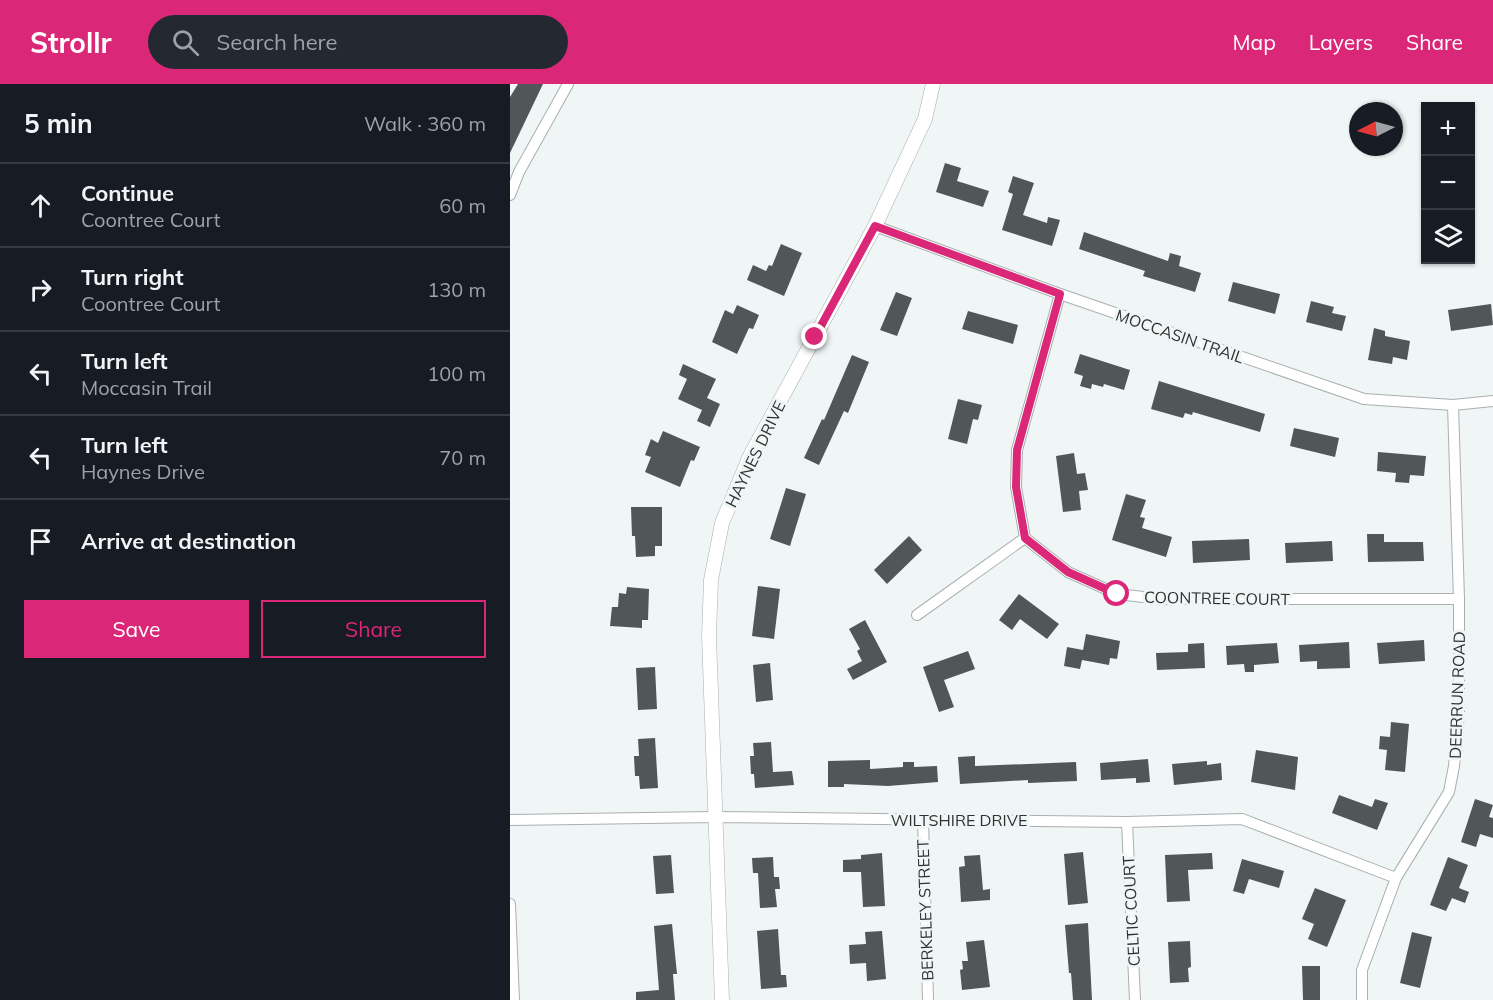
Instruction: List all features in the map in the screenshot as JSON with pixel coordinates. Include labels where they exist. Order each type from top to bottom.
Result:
[{"type":"street","points":[[510,195],[515,170],[568,84]]},
{"type":"street","name":"HAYNES DRIVE","points":[[722,1000],[709,636],[711,580],[722,524],[750,456],[875,226],[925,118],[933,84]]},
{"type":"street","name":"MOCCASIN TRAIL","points":[[875,226],[1060,294],[1364,399],[1453,405],[1493,401]]},
{"type":"street","points":[[917,615],[1025,538],[1016,487],[1017,450],[1060,294]]},
{"type":"street","name":"DEERRUN ROAD","points":[[1362,1000],[1362,970],[1396,878],[1449,792],[1454,766],[1459,713],[1460,598],[1453,405]]},
{"type":"street","name":"COONTREE COURT","points":[[1025,538],[1068,572],[1117,594],[1161,599],[1460,598]]},
{"type":"street","name":"WILTSHIRE DRIVE","points":[[510,820],[714,817],[1127,822],[1242,819],[1396,878]]},
{"type":"street","name":"BERKELEY STREET","points":[[923,820],[928,1000]]},
{"type":"street","name":"CELTIC COURT","points":[[1127,822],[1135,1000]]},
{"type":"street","points":[[510,904],[514,1000]]},
{"type":"building","points":[[518,84],[543,84],[510,153],[510,97]]},
{"type":"building","points":[[945,163],[961,168],[957,181],[989,191],[983,207],[936,192]]},
{"type":"building","points":[[1013,176],[1034,183],[1023,215],[1047,223],[1048,217],[1060,220],[1052,246],[1002,230],[1013,194],[1008,192]]},
{"type":"building","points":[[1084,232],[1168,261],[1170,253],[1181,256],[1179,266],[1201,273],[1195,292],[1143,276],[1145,271],[1079,249]]},
{"type":"building","points":[[781,244],[802,253],[784,296],[747,280],[753,265],[766,271],[769,265],[772,266]]},
{"type":"building","points":[[1233,282],[1280,294],[1275,314],[1228,301]]},
{"type":"building","points":[[896,292],[912,298],[897,336],[880,330]]},
{"type":"building","points":[[1311,301],[1334,307],[1332,313],[1346,316],[1342,331],[1306,322]]},
{"type":"building","points":[[1491,304],[1493,325],[1451,331],[1448,310]]},
{"type":"building","points":[[737,305],[759,315],[753,329],[749,328],[737,354],[712,342],[725,310],[733,314]]},
{"type":"building","points":[[968,311],[1018,325],[1013,344],[962,329]]},
{"type":"building","points":[[1374,328],[1385,331],[1385,336],[1410,341],[1407,360],[1393,357],[1392,364],[1368,360]]},
{"type":"building","points":[[1080,354],[1130,370],[1124,390],[1104,384],[1103,387],[1092,384],[1091,389],[1080,386],[1083,376],[1074,373]]},
{"type":"building","points":[[852,355],[869,362],[848,413],[844,411],[819,465],[804,458],[822,419],[824,420]]},
{"type":"building","points":[[683,364],[716,379],[707,398],[720,404],[710,427],[697,421],[702,410],[678,399],[687,379],[679,375]]},
{"type":"building","points":[[1159,381],[1265,414],[1260,432],[1193,412],[1192,415],[1185,413],[1183,418],[1151,409]]},
{"type":"building","points":[[958,399],[982,405],[978,420],[973,419],[967,444],[948,439]]},
{"type":"building","points":[[1294,428],[1339,438],[1335,457],[1290,446]]},
{"type":"building","points":[[663,431],[700,447],[694,461],[691,460],[680,487],[645,472],[651,457],[645,455],[651,439],[658,443]]},
{"type":"building","points":[[1378,452],[1426,456],[1424,476],[1410,475],[1409,483],[1395,482],[1396,473],[1377,471]]},
{"type":"building","points":[[1074,453],[1077,474],[1085,473],[1088,490],[1079,491],[1081,510],[1063,512],[1056,456]]},
{"type":"building","points":[[786,488],[806,494],[790,546],[770,539]]},
{"type":"building","points":[[1126,494],[1146,500],[1140,517],[1145,518],[1142,528],[1172,537],[1166,557],[1112,540]]},
{"type":"building","points":[[631,507],[662,507],[662,546],[655,546],[655,556],[636,557],[635,536],[632,536]]},
{"type":"building","points":[[1367,534],[1384,534],[1384,542],[1423,542],[1424,561],[1368,562]]},
{"type":"building","points":[[909,536],[922,550],[887,584],[874,570]]},
{"type":"building","points":[[1249,539],[1250,560],[1193,563],[1192,541]]},
{"type":"building","points":[[1332,541],[1333,561],[1286,563],[1285,543]]},
{"type":"building","points":[[758,586],[780,589],[774,639],[752,636]]},
{"type":"building","points":[[627,587],[649,589],[648,620],[642,620],[642,628],[610,626],[612,607],[618,607],[619,593],[626,594]]},
{"type":"building","points":[[1019,594],[1059,624],[1047,639],[1020,619],[1012,630],[999,620]]},
{"type":"building","points":[[865,620],[887,662],[853,680],[847,669],[862,661],[857,651],[860,649],[849,629]]},
{"type":"building","points":[[1086,634],[1120,641],[1117,659],[1110,658],[1109,665],[1082,660],[1080,669],[1064,666],[1067,647],[1083,650]]},
{"type":"building","points":[[1424,640],[1425,661],[1379,664],[1377,643]]},
{"type":"building","points":[[1349,642],[1350,668],[1317,669],[1317,661],[1300,662],[1299,645]]},
{"type":"building","points":[[1204,643],[1205,668],[1157,670],[1156,653],[1188,652],[1188,644]]},
{"type":"building","points":[[1277,643],[1279,663],[1254,665],[1254,672],[1245,672],[1244,664],[1227,665],[1226,646]]},
{"type":"building","points":[[968,651],[975,669],[944,680],[954,707],[939,712],[923,667]]},
{"type":"building","points":[[770,663],[773,700],[756,702],[753,665]]},
{"type":"building","points":[[655,667],[657,709],[638,710],[636,668]]},
{"type":"building","points":[[1391,722],[1409,724],[1405,772],[1385,770],[1387,750],[1379,749],[1380,736],[1390,737]]},
{"type":"building","points":[[655,738],[658,788],[640,789],[639,776],[635,776],[634,756],[639,756],[638,739]]},
{"type":"building","points":[[771,742],[773,772],[792,771],[794,785],[755,788],[750,756],[754,756],[753,743]]},
{"type":"building","points":[[1256,750],[1298,757],[1295,790],[1251,782]]},
{"type":"building","points":[[975,756],[975,766],[1076,762],[1077,781],[1028,783],[1028,780],[960,784],[958,757]]},
{"type":"building","points":[[1148,759],[1150,782],[1136,783],[1136,778],[1101,780],[1100,763]]},
{"type":"building","points":[[870,760],[870,769],[903,767],[903,762],[914,762],[914,767],[937,766],[938,782],[888,786],[844,784],[844,787],[828,787],[828,761]]},
{"type":"building","points":[[1207,761],[1207,765],[1221,763],[1222,780],[1174,785],[1172,764]]},
{"type":"building","points":[[1339,795],[1372,807],[1375,799],[1388,803],[1377,830],[1332,813]]},
{"type":"building","points":[[1475,799],[1493,805],[1489,817],[1493,818],[1493,838],[1480,834],[1476,847],[1461,842]]},
{"type":"building","points":[[1083,852],[1088,903],[1068,905],[1064,854]]},
{"type":"building","points":[[882,853],[885,906],[863,907],[861,872],[843,872],[843,860],[861,859],[861,855]]},
{"type":"building","points":[[1212,853],[1213,869],[1188,870],[1190,901],[1167,902],[1165,855]]},
{"type":"building","points":[[671,855],[674,893],[656,894],[653,856]]},
{"type":"building","points":[[980,855],[983,890],[990,889],[990,900],[961,902],[959,867],[965,866],[964,856]]},
{"type":"building","points":[[773,857],[774,877],[779,877],[780,889],[775,889],[777,907],[760,908],[758,873],[753,873],[752,858]]},
{"type":"building","points":[[1448,857],[1468,865],[1459,888],[1469,892],[1465,903],[1452,898],[1446,911],[1430,905]]},
{"type":"building","points":[[1242,859],[1284,871],[1279,888],[1249,879],[1244,894],[1233,891]]},
{"type":"building","points":[[1315,888],[1346,900],[1327,947],[1308,939],[1314,924],[1302,919]]},
{"type":"building","points":[[1088,923],[1092,1000],[1073,1000],[1065,925]]},
{"type":"building","points":[[672,924],[677,974],[673,974],[675,1000],[636,1000],[636,992],[659,990],[654,926]]},
{"type":"building","points":[[778,929],[781,975],[786,975],[787,987],[761,989],[757,931]]},
{"type":"building","points":[[882,931],[886,979],[867,981],[866,963],[850,964],[849,945],[866,944],[865,932]]},
{"type":"building","points":[[1412,932],[1432,937],[1420,988],[1400,983]]},
{"type":"building","points":[[984,940],[990,987],[962,990],[960,970],[963,969],[962,961],[968,961],[966,942]]},
{"type":"building","points":[[1190,941],[1189,982],[1170,983],[1168,942]]},
{"type":"building","points":[[1302,966],[1320,966],[1320,1000],[1303,1000]]},
{"type":"route","points":[[815,337],[875,226],[1060,294],[1017,450],[1016,487],[1025,538],[1068,572],[1117,594]]}]
